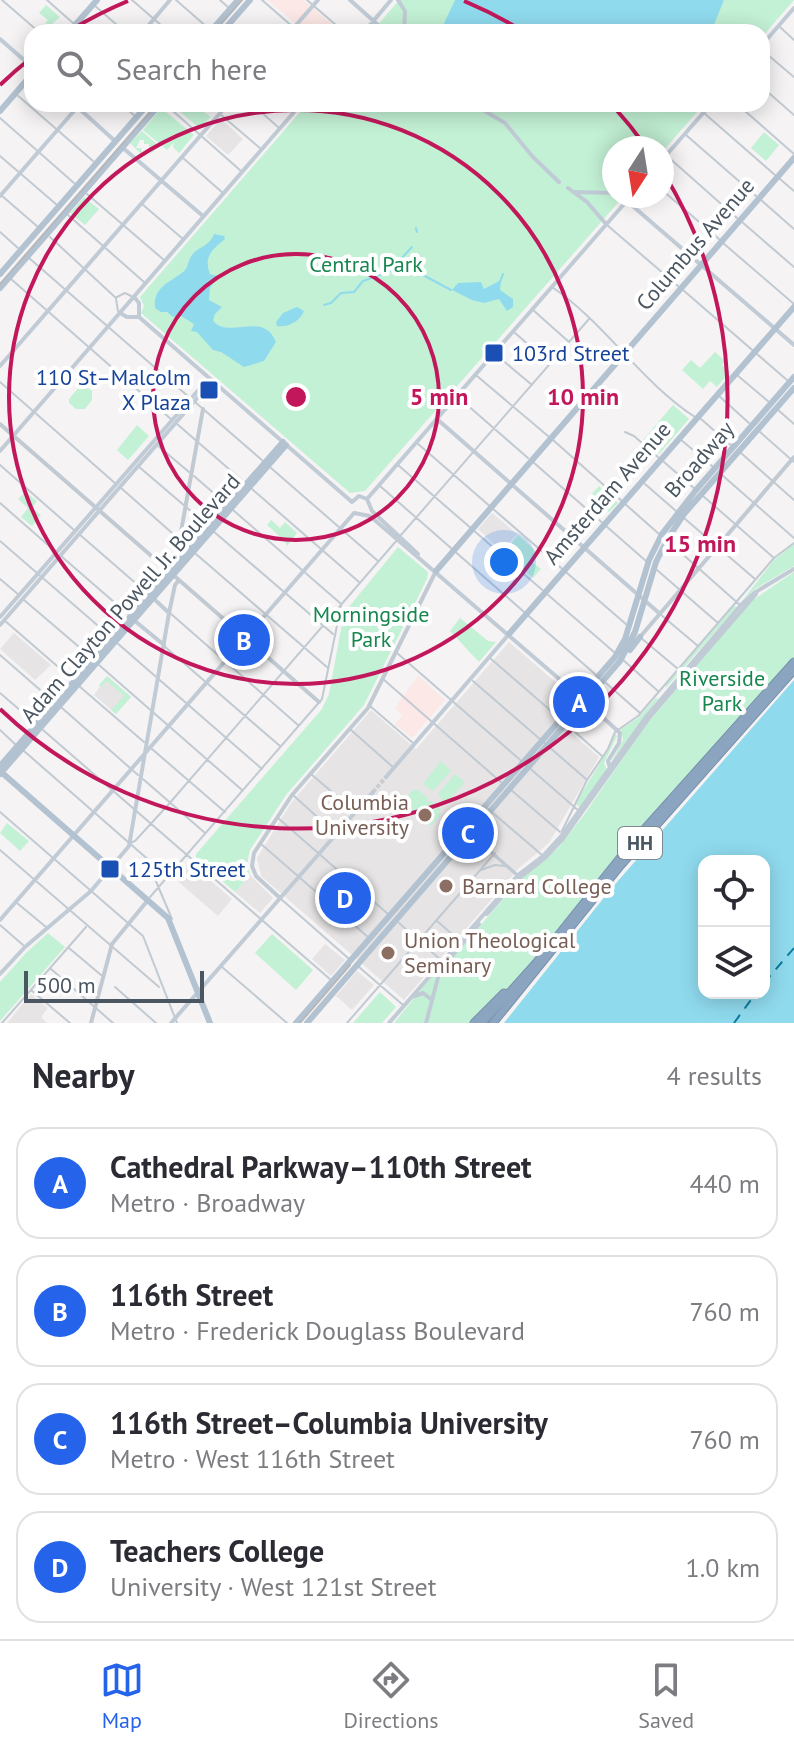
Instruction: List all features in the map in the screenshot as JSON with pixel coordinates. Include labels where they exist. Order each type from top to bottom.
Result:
[{"type":"highway","name":"HH","points":[[482,1023],[546,952],[616,863],[794,662]]},
{"type":"highway","name":"HH","points":[[493,1023],[621,865],[794,670]]},
{"type":"highway","points":[[474,1023],[546,952]]},
{"type":"main road","points":[[150,24],[173,0]]},
{"type":"main road","points":[[217,24],[238,0]]},
{"type":"main road","points":[[229,24],[250,0]]},
{"type":"main road","points":[[297,24],[318,0]]},
{"type":"main road","points":[[350,0],[377,24]]},
{"type":"main road","points":[[371,24],[391,0]]},
{"type":"main road","points":[[398,0],[405,11],[404,24]]},
{"type":"main road","points":[[79,24],[95,2]]},
{"type":"main road","points":[[770,36],[794,8]]},
{"type":"main road","points":[[0,39],[24,60]]},
{"type":"main road","points":[[0,111],[24,83]]},
{"type":"main road","points":[[0,195],[71,112]]},
{"type":"main road","points":[[85,112],[203,216]]},
{"type":"main road","points":[[140,120],[144,112]]},
{"type":"main road","points":[[1,272],[43,231],[140,120],[152,112]]},
{"type":"main road","points":[[0,451],[293,112]]},
{"type":"main road","points":[[487,112],[502,121],[559,182]]},
{"type":"main road","points":[[674,147],[703,113]]},
{"type":"main road","points":[[0,366],[219,114]]},
{"type":"main road","points":[[81,188],[97,164],[120,143]]},
{"type":"main road","name":"Columbus Avenue","points":[[436,571],[794,156]]},
{"type":"main road","points":[[602,193],[581,193],[568,189],[587,202],[606,224]]},
{"type":"main road","points":[[367,499],[620,208]]},
{"type":"main road","points":[[640,208],[794,345]]},
{"type":"main road","points":[[0,288],[43,231]]},
{"type":"main road","points":[[134,297],[139,303],[139,317]]},
{"type":"main road","name":"Amsterdam Avenue","points":[[386,777],[794,306]]},
{"type":"main road","points":[[120,313],[127,317],[139,317],[352,502],[354,513],[169,726],[148,746]]},
{"type":"main road","points":[[1,620],[211,379]]},
{"type":"main road","name":"Broadway","points":[[307,1023],[354,963],[621,656],[634,632],[651,565],[664,538],[698,492],[793,383]]},
{"type":"main road","points":[[437,419],[659,613]]},
{"type":"main road","name":"Adam Clayton Powell Jr. Boulevard","points":[[0,771],[132,618],[174,575],[210,528],[284,443]]},
{"type":"main road","points":[[352,502],[359,496],[367,499]]},
{"type":"main road","points":[[367,499],[370,508],[399,538]]},
{"type":"main road","points":[[365,515],[370,508]]},
{"type":"main road","points":[[354,513],[370,516],[399,538],[617,729],[620,739],[608,761],[611,769]]},
{"type":"main road","name":"Adam Clayton Powell Jr. Boulevard","points":[[174,575],[179,560],[192,550]]},
{"type":"main road","points":[[426,1023],[437,977],[460,941],[519,876],[544,857],[564,835],[663,695],[741,605],[754,593],[794,569]]},
{"type":"main road","points":[[0,974],[25,947],[91,891],[130,843],[169,613],[151,597]]},
{"type":"main road","points":[[132,618],[164,645]]},
{"type":"main road","points":[[621,656],[634,632]]},
{"type":"main road","points":[[0,923],[145,753]]},
{"type":"main road","points":[[0,771],[167,917],[210,1023]]},
{"type":"main road","points":[[174,1021],[373,792]]},
{"type":"main road","points":[[389,1023],[519,876]]},
{"type":"main road","name":"Broadway","points":[[296,1023],[354,963]]},
{"type":"main road","points":[[410,998],[424,993],[432,1002]]},
{"type":"street","points":[[2,0],[30,24]]},
{"type":"street","points":[[47,0],[74,24]]},
{"type":"street","points":[[132,0],[160,24]]},
{"type":"street","points":[[173,0],[202,24]]},
{"type":"street","points":[[220,0],[230,9]]},
{"type":"street","points":[[262,0],[286,24]]},
{"type":"street","points":[[307,0],[334,24]]},
{"type":"street","points":[[95,2],[117,24]]},
{"type":"street","points":[[778,26],[794,40]]},
{"type":"street","points":[[770,54],[794,77]]},
{"type":"street","points":[[15,93],[24,101]]},
{"type":"street","points":[[770,94],[794,115]]},
{"type":"street","points":[[37,112],[97,164]]},
{"type":"street","points":[[130,112],[140,120]]},
{"type":"street","points":[[173,112],[242,172]]},
{"type":"street","points":[[261,112],[280,128]]},
{"type":"street","points":[[746,112],[794,156]]},
{"type":"street","points":[[703,113],[794,191]]},
{"type":"street","points":[[219,114],[261,150]]},
{"type":"street","points":[[0,118],[165,261]]},
{"type":"street","points":[[685,134],[794,229]]},
{"type":"street","points":[[0,156],[145,283]]},
{"type":"street","points":[[182,157],[224,193]]},
{"type":"street","points":[[674,166],[794,267]]},
{"type":"street","points":[[0,195],[116,298]]},
{"type":"street","points":[[674,200],[794,306]]},
{"type":"street","points":[[141,203],[183,240]]},
{"type":"street","points":[[606,224],[793,383]]},
{"type":"street","points":[[0,232],[378,562]]},
{"type":"street","points":[[1,272],[360,583]]},
{"type":"street","points":[[552,287],[623,354],[794,500]]},
{"type":"street","points":[[116,298],[125,293],[134,297]]},
{"type":"street","points":[[116,298],[115,306],[120,313]]},
{"type":"street","points":[[532,310],[569,342]]},
{"type":"street","points":[[130,843],[151,824],[589,319]]},
{"type":"street","points":[[513,331],[551,364]]},
{"type":"street","points":[[494,353],[532,385]]},
{"type":"street","points":[[475,374],[741,605]]},
{"type":"street","points":[[736,374],[794,424]]},
{"type":"street","points":[[0,382],[328,668]]},
{"type":"street","points":[[634,632],[659,613],[793,460],[717,395]]},
{"type":"street","points":[[457,396],[718,623]]},
{"type":"street","points":[[179,560],[177,554],[203,409]]},
{"type":"street","points":[[0,424],[319,702]]},
{"type":"street","points":[[625,432],[661,459],[774,558]]},
{"type":"street","points":[[679,438],[794,538]]},
{"type":"street","points":[[416,442],[678,669]]},
{"type":"street","points":[[155,443],[341,605]]},
{"type":"street","points":[[136,464],[334,635]]},
{"type":"street","points":[[397,464],[663,695]]},
{"type":"street","points":[[0,465],[151,597]]},
{"type":"street","points":[[642,482],[756,580]]},
{"type":"street","points":[[379,486],[640,713]]},
{"type":"street","points":[[0,503],[132,618]]},
{"type":"street","points":[[0,541],[262,769]]},
{"type":"street","points":[[564,835],[562,831],[587,780],[617,729],[663,695],[678,669],[718,623],[741,605],[774,558],[794,543]]},
{"type":"street","points":[[403,1006],[258,878],[253,857],[292,795],[369,705],[436,571]]},
{"type":"street","points":[[174,575],[169,613],[299,726]]},
{"type":"street","points":[[0,579],[243,790]]},
{"type":"street","points":[[91,1023],[111,946],[319,702],[325,691],[341,605]]},
{"type":"street","points":[[659,613],[698,646]]},
{"type":"street","points":[[1,620],[225,812]]},
{"type":"street","points":[[164,645],[281,747]]},
{"type":"street","points":[[396,652],[581,813]]},
{"type":"street","points":[[0,655],[206,834]]},
{"type":"street","points":[[489,658],[602,756]]},
{"type":"street","points":[[383,679],[564,835]]},
{"type":"street","points":[[471,679],[587,780]]},
{"type":"street","points":[[0,693],[333,982]]},
{"type":"street","points":[[369,705],[414,744]]},
{"type":"street","points":[[350,729],[394,768]]},
{"type":"street","points":[[0,730],[168,877]]},
{"type":"street","points":[[311,774],[355,812]]},
{"type":"street","points":[[292,795],[336,834]]},
{"type":"street","points":[[488,808],[544,857]]},
{"type":"street","points":[[0,812],[143,937],[174,1021]]},
{"type":"street","points":[[277,817],[444,962]]},
{"type":"street","points":[[468,832],[519,876]]},
{"type":"street","points":[[260,843],[373,941]]},
{"type":"street","points":[[0,850],[159,987],[162,986]]},
{"type":"street","points":[[494,854],[519,876]]},
{"type":"street","points":[[347,1023],[494,854]]},
{"type":"street","points":[[145,857],[174,932]]},
{"type":"street","points":[[480,871],[496,865],[507,867]]},
{"type":"street","points":[[16,902],[47,927]]},
{"type":"street","points":[[436,921],[460,941]]},
{"type":"street","points":[[0,923],[25,947]]},
{"type":"street","points":[[2,1023],[87,926]]},
{"type":"street","points":[[69,947],[104,977]]},
{"type":"street","points":[[221,966],[287,1023]]},
{"type":"street","points":[[50,969],[113,1023]]},
{"type":"street","points":[[115,987],[156,1023]]},
{"type":"street","points":[[31,990],[70,1023]]},
{"type":"shaded area","points":[[268,0],[304,0],[332,24],[296,24]]},
{"type":"shaded area","points":[[221,119],[243,139],[228,155],[206,136]]},
{"type":"shaded area","points":[[492,513],[517,534],[502,551],[478,529]]},
{"type":"shaded area","points":[[14,633],[51,665],[35,680],[0,649]]},
{"type":"shaded area","name":"Columbia University","points":[[509,642],[574,698],[556,720],[599,757],[549,843],[519,868],[404,1000],[261,876],[257,858],[291,803],[371,710],[416,749]]},
{"type":"shaded area","points":[[107,676],[131,697],[116,714],[94,695]]},
{"type":"shaded area","points":[[418,676],[445,700],[412,738],[395,724],[403,715],[395,708]]},
{"type":"shaded area","points":[[189,862],[232,899],[218,916],[174,878]]},
{"type":"shaded area","points":[[250,875],[273,898],[260,913],[235,892]]},
{"type":"shaded area","points":[[325,944],[345,960],[331,976],[312,959]]},
{"type":"shaded area","points":[[357,971],[374,985],[352,1010],[336,996]]},
{"type":"shaded area","points":[[31,994],[48,1008],[41,1017],[47,1023],[7,1023]]},
{"type":"green space","points":[[399,0],[794,0],[770,28],[770,24],[379,24]]},
{"type":"green space","points":[[46,5],[60,17],[52,24],[44,24],[48,20],[39,13]]},
{"type":"green space","points":[[158,112],[166,112],[194,135],[179,153],[173,147],[174,142],[167,150],[143,130]]},
{"type":"green space","points":[[180,112],[204,112],[211,117],[199,128]]},
{"type":"green space","name":"Central Park","points":[[300,112],[697,112],[674,138],[602,136],[602,208],[613,208],[365,491],[350,493],[141,313],[144,306],[140,297]]},
{"type":"green space","points":[[142,131],[159,146],[152,153],[149,144],[140,140],[136,148],[141,148],[142,153],[146,151],[143,156],[130,143]]},
{"type":"green space","points":[[764,132],[779,145],[766,161],[751,148]]},
{"type":"green space","points":[[84,197],[99,209],[85,225],[70,213]]},
{"type":"green space","points":[[715,352],[725,361],[722,365],[730,372],[717,387],[710,381],[703,389],[682,370],[691,360],[700,368]]},
{"type":"green space","points":[[80,386],[92,391],[92,400],[85,409],[76,409],[69,403]]},
{"type":"green space","points":[[673,405],[689,419],[659,454],[643,440]]},
{"type":"green space","points":[[137,425],[149,436],[128,460],[117,450]]},
{"type":"green space","points":[[599,486],[618,503],[609,512],[605,509],[600,516],[596,512],[602,505],[591,495]]},
{"type":"green space","points":[[25,492],[37,501],[32,508],[41,515],[32,526],[21,517],[28,508],[18,499]]},
{"type":"green space","points":[[271,520],[280,528],[285,522],[297,533],[287,546],[267,525]]},
{"type":"green space","points":[[518,535],[537,552],[530,560],[541,569],[533,578],[504,552]]},
{"type":"green space","points":[[794,544],[794,566],[755,589],[742,601],[774,560]]},
{"type":"green space","name":"Morningside Park","points":[[398,547],[428,572],[427,579],[364,705],[286,795],[250,850],[247,864],[250,875],[235,892],[196,858],[196,854],[322,709],[329,694],[344,613]]},
{"type":"green space","name":"Riverside Park","points":[[794,572],[794,662],[546,952],[474,1023],[394,1023],[441,965],[448,962],[520,880],[558,848],[645,726],[753,600]]},
{"type":"green space","points":[[734,606],[737,607],[666,688],[666,685]]},
{"type":"green space","points":[[460,618],[488,641],[496,642],[479,662],[450,631]]},
{"type":"green space","points":[[107,676],[131,697],[116,714],[111,710],[124,696],[107,681],[101,687],[99,685]]},
{"type":"green space","points":[[656,698],[611,762],[623,740],[621,729],[638,718]]},
{"type":"green space","points":[[615,733],[617,736],[604,763],[607,770],[580,808],[576,804]]},
{"type":"green space","points":[[441,761],[451,771],[433,791],[423,784]]},
{"type":"green space","points":[[455,774],[465,782],[445,804],[438,794]]},
{"type":"green space","points":[[413,790],[418,790],[428,798],[427,802],[431,801],[441,809],[438,812],[441,814],[431,826],[403,802]]},
{"type":"green space","points":[[7,823],[29,841],[20,851],[0,833]]},
{"type":"green space","points":[[48,933],[65,947],[0,1021],[0,982]]},
{"type":"green space","points":[[272,934],[313,970],[296,990],[255,953]]},
{"type":"green space","points":[[380,992],[396,1007],[382,1023],[353,1023]]},
{"type":"water","points":[[455,0],[724,0],[714,24],[444,24]]},
{"type":"water","points":[[214,234],[225,239],[213,250],[208,262],[210,274],[217,276],[210,288],[209,300],[222,307],[213,321],[228,328],[255,326],[270,333],[276,342],[264,361],[244,367],[213,350],[197,332],[191,331],[194,324],[181,316],[173,317],[155,308],[159,291],[185,270],[192,255]]},
{"type":"water","points":[[501,280],[500,290],[513,299],[513,307],[507,311],[499,299],[484,303],[452,290],[458,283],[481,282],[484,289]]},
{"type":"water","points":[[297,307],[304,311],[297,321],[277,326],[276,322],[283,313]]},
{"type":"water","points":[[794,680],[794,1023],[504,1023],[610,890]]},
{"type":"waterway","points":[[416,228],[417,232]]},
{"type":"waterway","points":[[397,266],[412,247]]},
{"type":"waterway","points":[[324,305],[331,303],[341,293],[354,292],[363,281],[397,269],[409,275],[423,275],[451,290]]},
{"type":"waterway","points":[[500,282],[503,274]]},
{"type":"ferry route","points":[[770,976],[794,948]]},
{"type":"ferry route","points":[[734,1023],[752,999]]},
{"type":"tunnel","points":[[373,792],[386,777]]},
{"type":"railway","points":[[221,24],[242,0]]},
{"type":"railway","points":[[0,284],[150,112]]},
{"type":"railway","points":[[300,1023],[350,965]]},
{"type":"place","name":"103rd Street","points":[[494,353]]},
{"type":"place","name":"110 St–Malcolm X Plaza","points":[[209,390]]},
{"type":"place","name":"116th Street","points":[[244,640]]},
{"type":"place","name":"Cathedral Parkway–110th Street","points":[[579,702]]},
{"type":"place","name":"Columbia University","points":[[425,815]]},
{"type":"place","name":"116th Street–Columbia University","points":[[468,833]]},
{"type":"place","name":"125th Street","points":[[110,869]]},
{"type":"place","name":"Barnard College","points":[[446,886]]},
{"type":"place","name":"Teachers College","points":[[345,898]]},
{"type":"place","name":"Union Theological Seminary","points":[[388,953]]}]
